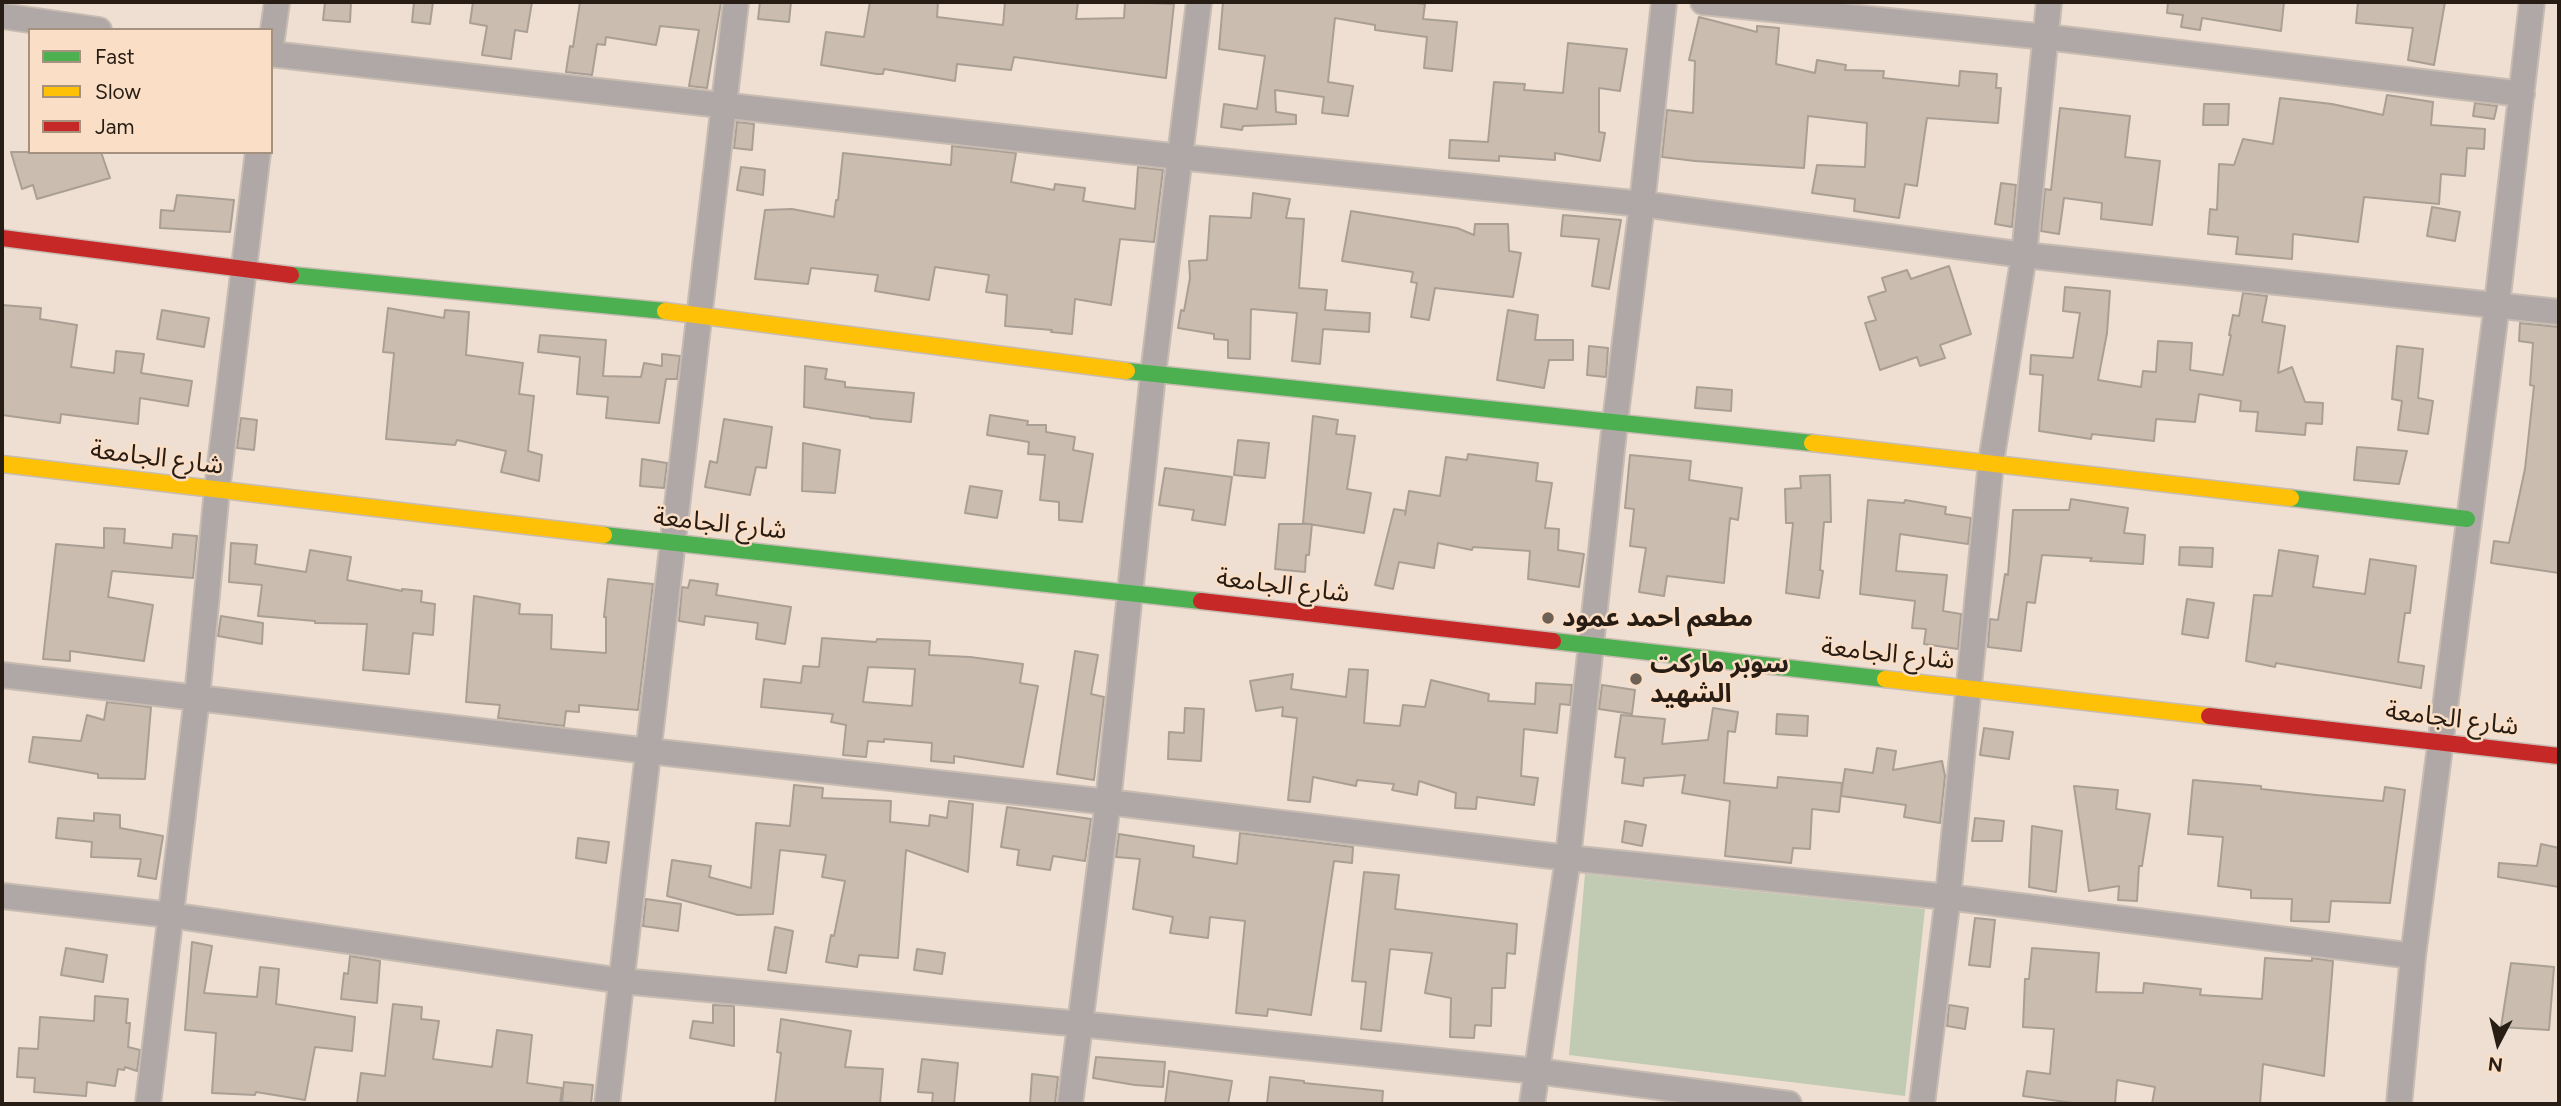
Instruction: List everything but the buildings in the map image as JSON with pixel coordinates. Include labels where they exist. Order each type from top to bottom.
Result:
[{"type":"street","points":[[273,28],[276,2]]},
{"type":"street","points":[[607,1104],[736,2]]},
{"type":"street","points":[[1070,1104],[1108,802],[1153,374],[1199,2]]},
{"type":"street","points":[[1532,1104],[1568,858],[1664,2]]},
{"type":"street","points":[[1703,2],[2046,37],[2522,94]]},
{"type":"street","points":[[1922,1104],[1948,897],[1991,462],[2024,255],[2049,2]]},
{"type":"street","points":[[2399,1104],[2413,956],[2467,519],[2497,304],[2532,2]]},
{"type":"street","points":[[2,16],[85,28]]},
{"type":"street","points":[[273,54],[1180,157],[1642,204],[2024,255],[2559,312]]},
{"type":"street","points":[[148,1104],[258,154]]},
{"type":"street","points":[[2,238],[244,270],[701,315],[1153,374],[1991,462],[2467,519]]},
{"type":"street","name":"شارع الجامعة","points":[[2,464],[671,544],[1969,687],[2559,756]]},
{"type":"street","points":[[2,675],[1108,802],[1568,858],[1948,897],[2413,956]]},
{"type":"street","points":[[2,896],[170,915],[622,981],[1536,1071],[1789,1104]]},
{"type":"green space","points":[[1585,874],[1925,909],[1905,1096],[1569,1055]]},
{"type":"traffic: fast","points":[[291,275],[665,311]]},
{"type":"traffic: fast","points":[[1127,371],[1812,443]]},
{"type":"traffic: fast","points":[[2291,498],[2467,519]]},
{"type":"traffic: fast","points":[[604,535],[1201,601]]},
{"type":"traffic: fast","points":[[1553,641],[1885,679]]},
{"type":"traffic: slow","points":[[665,311],[1127,371]]},
{"type":"traffic: slow","points":[[1812,443],[2291,498]]},
{"type":"traffic: slow","points":[[2,464],[604,535]]},
{"type":"traffic: slow","points":[[1885,679],[2209,716]]},
{"type":"traffic: jam","points":[[2,238],[291,275]]},
{"type":"traffic: jam","points":[[1201,601],[1553,641]]},
{"type":"traffic: jam","points":[[2209,716],[2559,756]]},
{"type":"place","name":"مطعم احمد عمود","points":[[1548,618]]},
{"type":"place","name":"سوبر ماركت الشهيد","points":[[1636,679]]}]
